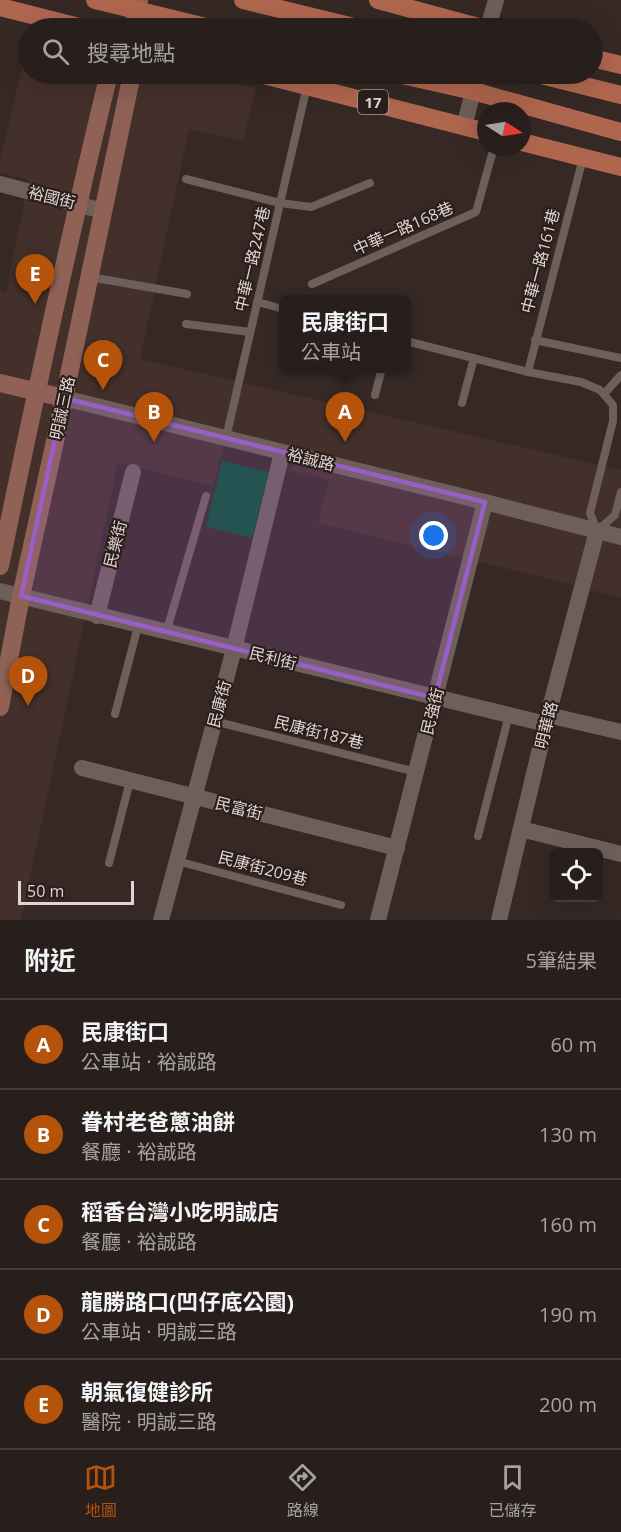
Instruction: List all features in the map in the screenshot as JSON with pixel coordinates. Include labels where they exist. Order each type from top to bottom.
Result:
[{"type":"main road","points":[[95,0],[161,18]]},
{"type":"main road","points":[[243,0],[317,18]]},
{"type":"main road","points":[[378,0],[445,18]]},
{"type":"main road","points":[[0,7],[43,18]]},
{"type":"main road","points":[[603,61],[621,65]]},
{"type":"main road","name":"17","points":[[299,84],[477,130]]},
{"type":"main road","name":"17","points":[[481,84],[621,132]]},
{"type":"main road","points":[[577,84],[621,95]]},
{"type":"main road","points":[[531,144],[621,167]]},
{"type":"street","points":[[491,18],[496,0]]},
{"type":"street","name":"明誠三路","points":[[0,566],[35,392],[107,84]]},
{"type":"street","name":"明誠三路","points":[[0,707],[21,596],[130,84]]},
{"type":"street","points":[[464,126],[474,84]]},
{"type":"street","name":"裕國街","points":[[0,184],[104,211]]},
{"type":"street","name":"裕誠路","points":[[0,383],[621,537]]},
{"type":"street","name":"民康街","points":[[161,920],[234,649],[282,453]]},
{"type":"street","name":"民樂街","points":[[97,616],[133,472]]},
{"type":"street","name":"民強街","points":[[378,920],[485,502]]},
{"type":"street","name":"明華路","points":[[499,920],[547,719],[597,531]]},
{"type":"street","name":"民利街","points":[[0,591],[509,715],[621,732]]},
{"type":"street","name":"民富街","points":[[82,768],[397,848]]},
{"type":"street","points":[[521,829],[621,854]]},
{"type":"lane","name":"中華一路247巷","points":[[226,439],[307,86]]},
{"type":"lane","name":"中華一路168巷","points":[[312,284],[476,212],[492,156]]},
{"type":"lane","name":"中華一路161巷","points":[[528,372],[583,158]]},
{"type":"lane","points":[[186,179],[280,203],[311,207],[370,183]]},
{"type":"lane","points":[[90,277],[187,294]]},
{"type":"lane","points":[[257,302],[279,308]]},
{"type":"lane","points":[[186,324],[250,332]]},
{"type":"lane","points":[[535,340],[621,358]]},
{"type":"lane","points":[[411,342],[528,372],[581,382],[604,394],[621,375]]},
{"type":"lane","points":[[462,403],[474,358]]},
{"type":"lane","points":[[375,395],[381,373]]},
{"type":"lane","name":"明華路","points":[[604,394],[614,405],[613,421],[590,513],[597,531],[615,516],[621,492]]},
{"type":"lane","points":[[166,633],[206,496]]},
{"type":"lane","points":[[115,714],[138,626]]},
{"type":"lane","points":[[478,836],[509,715]]},
{"type":"lane","name":"民康街187巷","points":[[214,722],[416,772]]},
{"type":"lane","points":[[109,863],[130,781]]},
{"type":"lane","name":"民康街209巷","points":[[177,861],[341,905]]},
{"type":"highlighted area","points":[[64,398],[485,502],[435,698],[21,596]]},
{"type":"shaded area","points":[[18,84],[238,84],[256,88],[243,141],[189,129],[140,359],[621,470],[621,598],[318,523],[329,480],[291,471],[293,459],[224,445],[213,486],[118,462],[21,920],[0,920],[0,291],[6,292],[29,180],[0,173],[0,159]]},
{"type":"green space","points":[[222,461],[269,472],[252,538],[206,527]]},
{"type":"place","name":"朝氣復健診所","points":[[35,304]]},
{"type":"place","name":"稻香台灣小吃明誠店","points":[[103,390]]},
{"type":"place","name":"眷村老爸蔥油餅","points":[[154,442]]},
{"type":"place","name":"民康街口","points":[[345,442]]},
{"type":"place","name":"龍勝路口(凹仔底公園)","points":[[28,706]]}]
